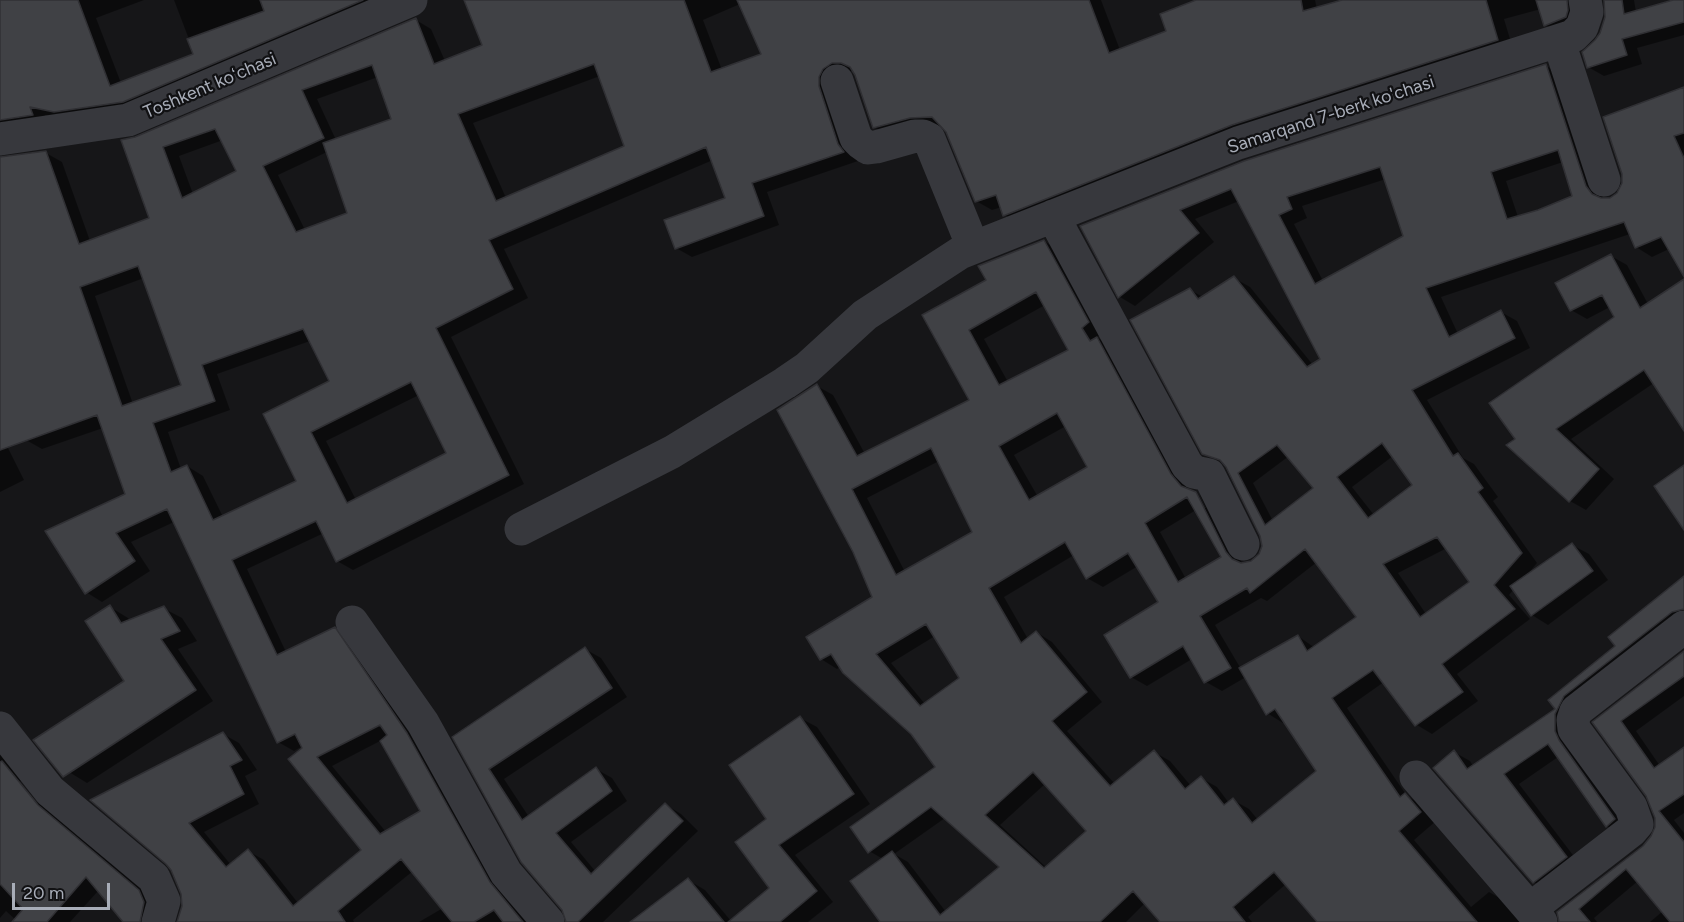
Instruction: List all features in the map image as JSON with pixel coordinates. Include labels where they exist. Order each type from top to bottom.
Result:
[{"type":"street","name":"Toshkent koʻchasi","points":[[0,139],[128,120],[411,0]]},
{"type":"street","name":"Samarqand 7-berk ko'chasi","points":[[521,529],[672,452],[785,383],[807,368],[864,315],[967,250],[1238,143],[1559,42],[1573,36],[1582,27],[1587,12],[1585,0]]},
{"type":"street","points":[[1559,42],[1604,180]]},
{"type":"street","points":[[837,81],[856,138],[861,143],[868,147],[876,147],[915,136],[929,139],[967,250]]},
{"type":"street","points":[[1053,216],[1187,465],[1194,472],[1209,475],[1243,544]]},
{"type":"street","points":[[352,622],[423,723],[506,873],[548,922]]},
{"type":"street","points":[[1416,777],[1536,915],[1637,824],[1631,807],[1574,729],[1573,720],[1576,711],[1684,627]]},
{"type":"street","points":[[0,728],[50,791],[154,878],[164,901],[158,922]]},
{"type":"building","points":[[0,0],[78,0],[110,86],[193,54],[187,39],[264,11],[260,0],[363,0],[123,102],[54,112],[30,107],[33,115],[0,120]]},
{"type":"building","points":[[464,0],[684,0],[711,72],[761,54],[737,0],[1089,0],[1109,53],[1166,31],[1160,14],[1196,0],[1301,0],[1303,11],[1342,0],[1486,0],[1498,40],[1232,125],[1003,216],[996,195],[975,202],[946,132],[932,117],[910,118],[873,128],[855,75],[850,67],[841,63],[832,63],[823,69],[819,77],[819,86],[838,144],[844,152],[752,183],[764,216],[675,249],[664,220],[725,198],[706,147],[489,240],[513,289],[436,328],[509,475],[336,562],[316,521],[232,560],[277,655],[335,627],[407,733],[490,882],[523,922],[503,922],[494,910],[474,922],[452,922],[401,859],[338,911],[345,922],[177,922],[182,906],[181,894],[171,870],[90,800],[223,732],[242,760],[230,766],[244,794],[189,823],[226,867],[248,849],[293,906],[361,850],[288,759],[302,748],[295,734],[277,743],[167,509],[116,533],[135,561],[85,594],[45,531],[125,494],[97,415],[0,450],[0,157],[46,151],[79,244],[149,218],[121,140],[135,137],[416,18],[434,64],[482,45]],"holes":[[[594,64],[624,146],[496,201],[458,114]],[[372,65],[391,119],[323,143],[347,213],[296,232],[263,166],[324,138],[302,90]],[[215,129],[236,171],[182,198],[163,147]],[[138,266],[181,385],[122,406],[80,287]],[[303,329],[329,381],[263,414],[296,481],[213,520],[187,465],[171,472],[153,423],[215,401],[202,365]],[[411,382],[446,453],[347,503],[311,432]],[[380,725],[387,735],[380,741],[420,811],[380,834],[317,757]]]},
{"type":"building","points":[[1536,0],[1567,0],[1566,17],[1544,26]]},
{"type":"building","points":[[1604,0],[1622,0],[1624,14],[1673,0],[1684,0],[1684,22],[1622,39],[1627,55],[1587,68],[1582,52],[1600,33],[1605,17]]},
{"type":"building","points":[[1546,64],[1586,186],[1592,194],[1601,198],[1610,198],[1617,193],[1622,183],[1622,174],[1603,117],[1684,87],[1684,133],[1674,136],[1684,158],[1684,277],[1661,237],[1635,248],[1624,222],[1426,288],[1449,337],[1501,310],[1515,338],[1412,390],[1453,456],[1458,453],[1483,488],[1478,492],[1522,553],[1494,585],[1515,609],[1442,664],[1463,692],[1415,726],[1373,670],[1332,698],[1400,797],[1405,793],[1421,812],[1399,831],[1477,922],[1317,922],[1274,872],[1233,907],[1245,922],[1160,922],[1133,891],[1100,922],[880,922],[850,881],[892,851],[940,915],[999,867],[931,807],[868,853],[850,827],[935,767],[911,734],[843,673],[831,654],[820,660],[806,637],[872,597],[853,552],[777,410],[817,384],[857,456],[969,400],[922,315],[986,280],[978,266],[1044,240],[1089,322],[1082,328],[1090,341],[1097,337],[1171,474],[1181,486],[1196,492],[1226,552],[1232,559],[1241,563],[1251,561],[1259,554],[1262,546],[1260,536],[1226,467],[1220,460],[1202,454],[1130,320],[1190,288],[1198,299],[1234,276],[1307,367],[1320,359],[1231,189],[1180,210],[1199,233],[1118,298],[1080,226],[1244,161]],"holes":[[[1558,150],[1572,196],[1538,210],[1507,219],[1491,172]],[[1380,167],[1403,236],[1315,284],[1279,215],[1292,209],[1287,197]],[[1036,292],[1068,350],[999,385],[969,330]],[[1057,413],[1087,467],[1029,500],[999,446]],[[1382,443],[1412,485],[1368,518],[1337,477]],[[1277,445],[1313,488],[1265,525],[1238,473]],[[931,448],[972,532],[896,575],[852,489]],[[1187,497],[1221,557],[1178,582],[1145,523]],[[1437,537],[1469,582],[1420,617],[1383,564]],[[1065,542],[1086,579],[1128,553],[1158,602],[1104,635],[1130,678],[1183,646],[1204,683],[1231,668],[1200,616],[1247,588],[1250,593],[1305,549],[1356,617],[1307,651],[1298,635],[1239,668],[1266,715],[1275,709],[1316,771],[1252,823],[1233,798],[1224,805],[1201,776],[1185,789],[1154,750],[1110,786],[1052,721],[1087,692],[1036,631],[1021,643],[989,588]],[[926,624],[959,678],[920,706],[876,654]],[[1033,772],[1086,831],[1044,868],[985,815]]]},
{"type":"building","points":[[1611,254],[1640,308],[1684,279],[1684,431],[1644,370],[1556,429],[1599,469],[1569,502],[1506,445],[1515,439],[1489,403],[1614,317],[1602,295],[1570,311],[1555,283]]},
{"type":"building","points":[[1684,465],[1684,530],[1654,486]]},
{"type":"building","points":[[1572,543],[1593,571],[1531,616],[1510,586]]},
{"type":"building","points":[[1684,576],[1684,609],[1672,612],[1564,696],[1555,714],[1555,731],[1559,740],[1615,819],[1606,827],[1548,744],[1504,774],[1567,857],[1533,883],[1433,768],[1454,750],[1467,769],[1555,709],[1548,700],[1615,646],[1608,637]]},
{"type":"building","points":[[110,605],[121,623],[164,606],[180,631],[161,639],[196,690],[63,777],[33,740],[124,681],[85,621]]},
{"type":"building","points":[[585,647],[612,688],[489,769],[522,820],[596,767],[612,791],[556,833],[591,874],[665,803],[683,821],[578,922],[566,922],[562,910],[521,862],[452,737]]},
{"type":"building","points":[[1684,651],[1684,676],[1621,721],[1654,768],[1684,747],[1684,794],[1659,811],[1684,842],[1684,922],[1670,922],[1626,869],[1579,909],[1590,922],[1559,922],[1557,912],[1643,846],[1655,827],[1655,818],[1646,796],[1592,722]]},
{"type":"building","points":[[800,716],[854,794],[779,845],[817,891],[780,922],[728,922],[769,888],[735,842],[766,819],[729,765]]},
{"type":"building","points":[[2,761],[38,805],[139,890],[144,902],[140,922],[123,922],[86,877],[47,922],[12,922],[23,909],[0,884],[0,762]]},
{"type":"building","points":[[688,878],[724,922],[630,922]]}]
